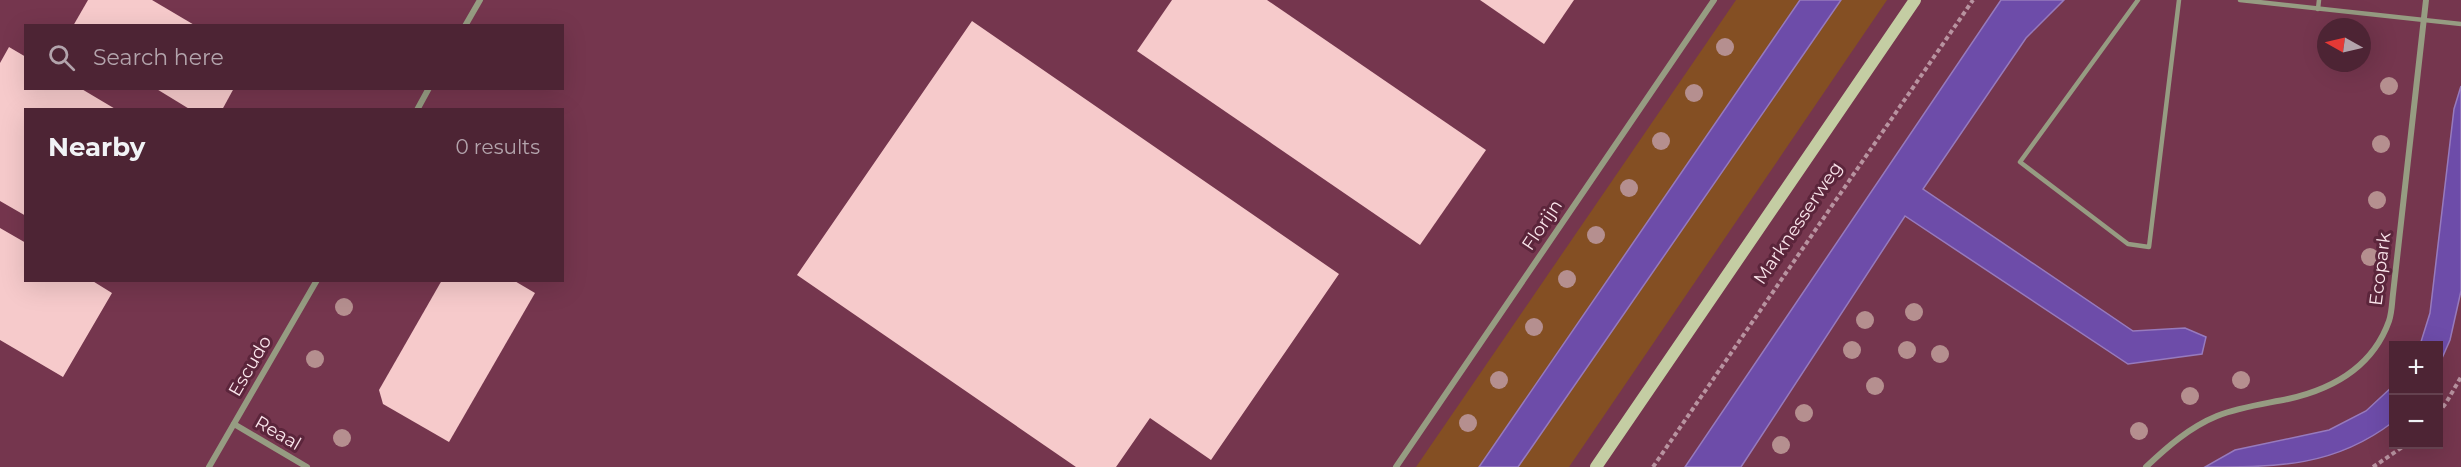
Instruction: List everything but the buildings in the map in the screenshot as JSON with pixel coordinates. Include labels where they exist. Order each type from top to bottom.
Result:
[{"type":"main road","name":"Marknesserweg","points":[[1596,467],[1915,0]]},
{"type":"street","points":[[466,24],[480,0]]},
{"type":"street","name":"Florijn","points":[[1396,467],[1714,0]]},
{"type":"street","name":"Ecopark","points":[[2146,467],[2181,437],[2218,416],[2307,394],[2332,385],[2361,364],[2376,344],[2389,321],[2393,294],[2426,0]]},
{"type":"street","points":[[418,108],[428,90]]},
{"type":"street","name":"Escudo","points":[[209,467],[316,282]]},
{"type":"street","name":"Reaal","points":[[234,424],[308,467]]},
{"type":"lane","points":[[2139,0],[2020,162],[2128,244],[2149,247],[2179,0]]},
{"type":"lane","points":[[2240,0],[2461,24]]},
{"type":"lane","points":[[2318,9],[2319,0]]},
{"type":"path","name":"Marknesserweg","points":[[1653,467],[1973,0]]},
{"type":"path","points":[[2443,406],[2461,377]]},
{"type":"path","points":[[2373,467],[2400,449]]},
{"type":"shaded area","points":[[0,0],[2461,0],[2461,467],[0,467]]},
{"type":"shaded area","points":[[1736,0],[1800,0],[1479,467],[1416,467]]},
{"type":"shaded area","points":[[1800,0],[1841,0],[1518,467],[1479,467]]},
{"type":"shaded area","points":[[1841,0],[1887,0],[1569,467],[1518,467]]},
{"type":"shaded area","points":[[2001,0],[2064,0],[2026,38],[1923,189],[2133,331],[2185,328],[2206,337],[2202,354],[2128,364],[1905,216],[1741,467],[1685,467]]},
{"type":"shaded area","points":[[2461,86],[2461,291],[2450,340],[2443,356],[2443,341],[2421,341],[2430,313],[2454,109]]},
{"type":"shaded area","points":[[2389,390],[2389,425],[2349,448],[2327,456],[2281,465],[2205,467],[2235,450],[2329,430],[2366,411]]}]
